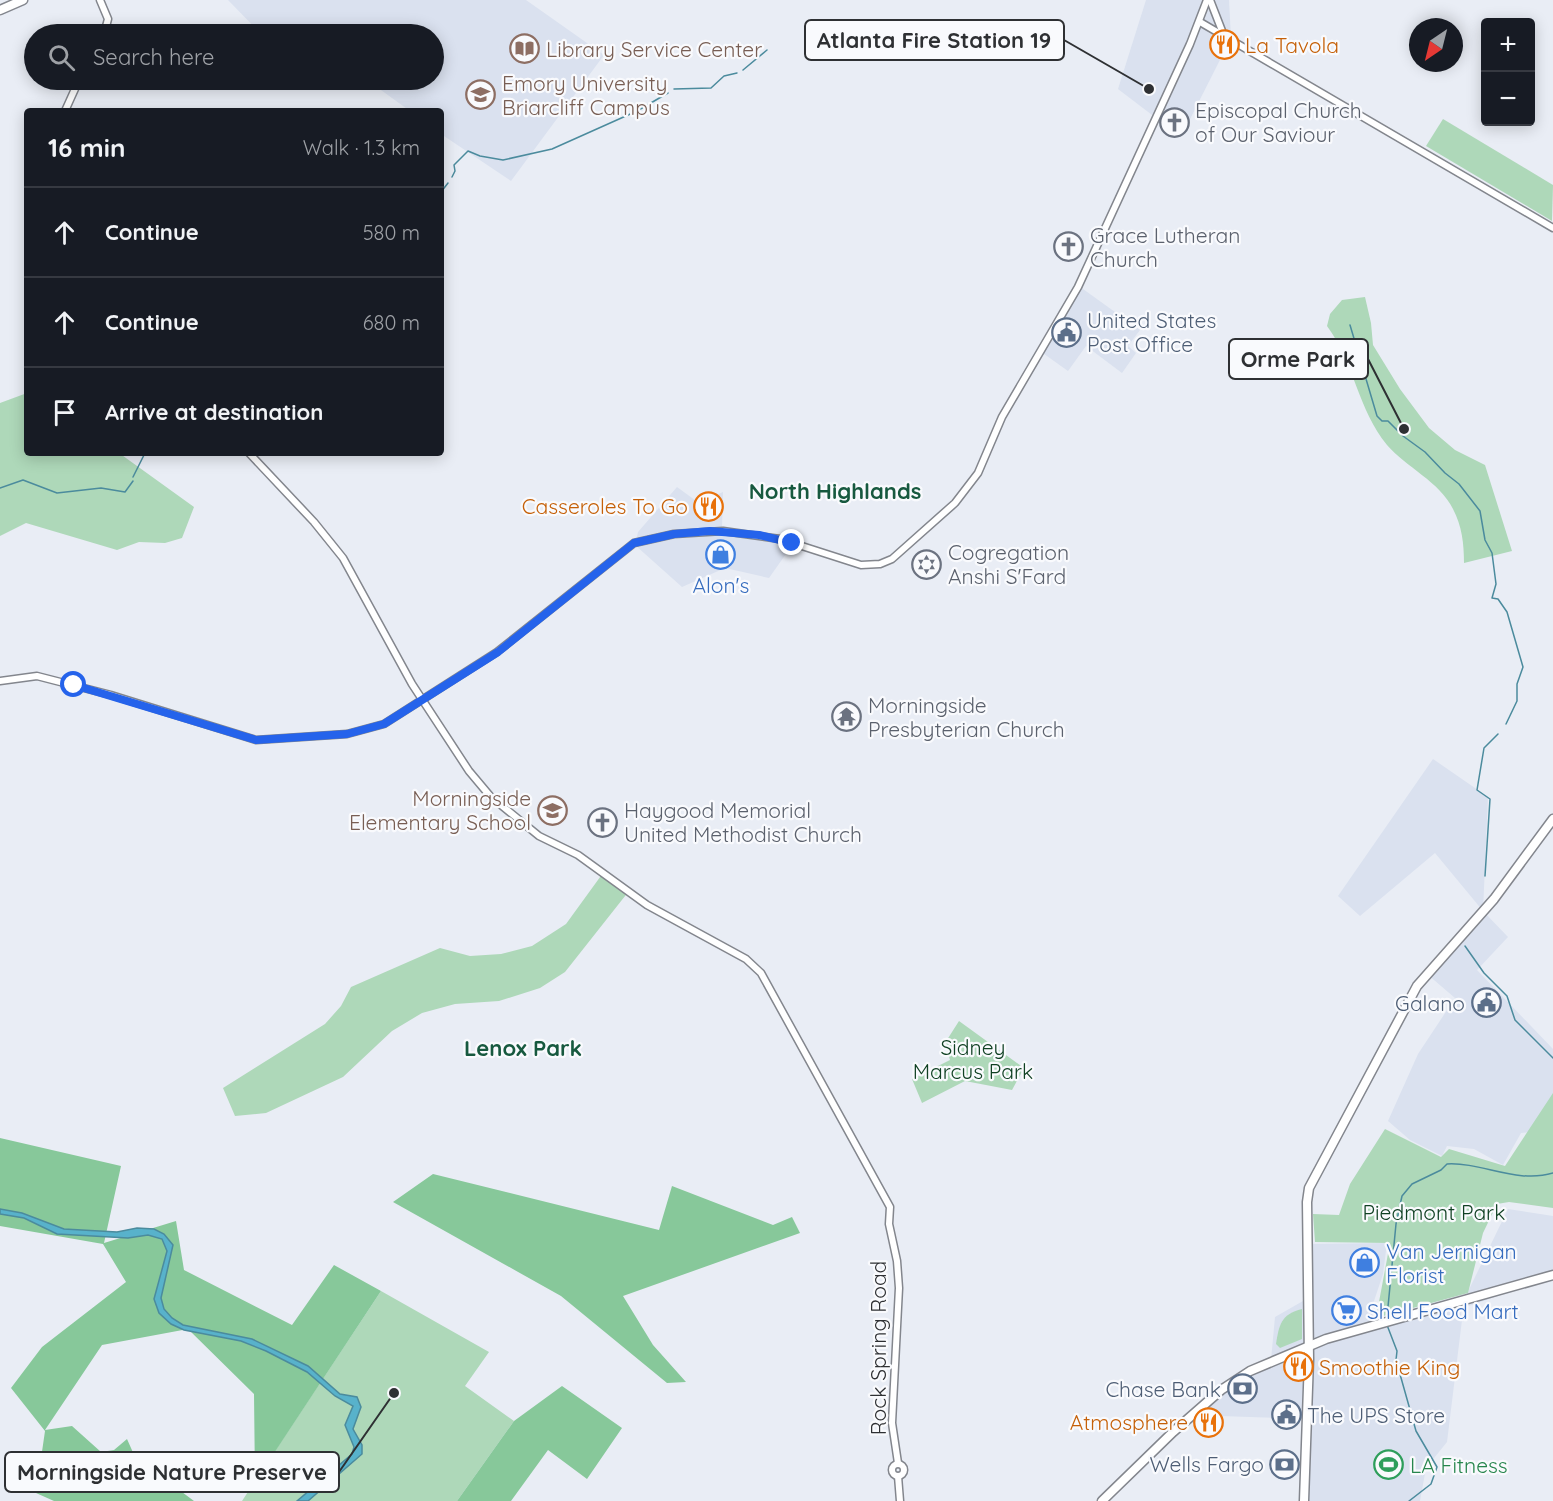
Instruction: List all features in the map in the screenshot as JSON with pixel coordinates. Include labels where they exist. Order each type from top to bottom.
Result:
[{"type":"main road","points":[[0,10],[24,0]]},
{"type":"main road","points":[[1304,1501],[1309,1344],[1307,1202],[1313,1181],[1417,986],[1494,899],[1553,819]]},
{"type":"main road","points":[[1102,1501],[1167,1436],[1221,1390],[1250,1371],[1309,1344],[1553,1275]]},
{"type":"street","points":[[100,0],[106,12],[107,24]]},
{"type":"street","points":[[0,681],[37,676],[111,695],[234,735],[264,741],[358,731],[384,724],[498,652],[627,547],[645,540],[688,532],[731,532],[780,539],[861,566],[880,564],[897,556],[955,503],[978,473],[1006,411],[1078,288],[1209,0]]},
{"type":"street","points":[[1209,0],[1224,36]]},
{"type":"street","points":[[1200,22],[1553,228]]},
{"type":"street","points":[[66,108],[74,90]]},
{"type":"street","points":[[252,456],[314,522],[343,558],[429,711]]},
{"type":"street","points":[[410,708],[429,711]]},
{"type":"street","name":"Rock Spring Road","points":[[429,711],[478,783],[516,819],[539,836],[589,862],[661,914],[754,966],[776,997],[887,1198],[899,1288],[892,1423],[898,1464],[904,1469],[898,1476],[900,1501]]},
{"type":"shaded area","name":"Emory University Briarcliff Campus","points":[[228,0],[526,0],[604,55],[511,181],[444,136],[444,108],[406,108],[381,90],[444,90],[444,24],[251,24]]},
{"type":"shaded area","points":[[1146,0],[1229,0],[1231,38],[1181,137],[1118,89]]},
{"type":"shaded area","points":[[1076,284],[1140,330],[1128,346],[1136,353],[1122,373],[1086,346],[1068,371],[1040,351]]},
{"type":"shaded area","points":[[677,487],[699,503],[723,492],[722,529],[793,544],[769,578],[725,568],[682,587],[635,545],[638,532]]},
{"type":"shaded area","points":[[1433,759],[1488,797],[1483,911],[1435,853],[1360,916],[1338,896]]},
{"type":"shaded area","points":[[1483,911],[1508,937],[1477,970],[1553,1049],[1553,1111],[1541,1131],[1521,1133],[1503,1165],[1474,1149],[1447,1146],[1442,1156],[1410,1140],[1388,1121],[1418,1054],[1455,998],[1427,974]]},
{"type":"shaded area","points":[[1508,1209],[1553,1216],[1553,1277],[1460,1309],[1462,1320],[1447,1442],[1426,1468],[1420,1501],[1304,1501],[1307,1419],[1191,1415],[1271,1360],[1275,1317],[1310,1297],[1307,1244],[1387,1243],[1383,1274],[1372,1307],[1374,1324],[1458,1301],[1460,1308]]},
{"type":"green space","points":[[1443,119],[1553,185],[1552,221],[1426,146]]},
{"type":"green space","points":[[1365,297],[1373,345],[1400,389],[1429,428],[1455,450],[1485,465],[1512,551],[1464,563],[1460,529],[1456,515],[1447,499],[1395,453],[1377,431],[1362,401],[1344,355],[1327,326],[1330,314],[1342,300]]},
{"type":"green space","points":[[24,394],[24,456],[123,456],[194,507],[182,538],[165,543],[139,542],[117,550],[26,523],[0,536],[0,403]]},
{"type":"green space","points":[[603,873],[629,891],[565,972],[540,988],[499,1001],[455,1004],[422,1013],[392,1031],[343,1077],[266,1113],[235,1116],[223,1088],[325,1024],[341,1006],[351,987],[440,948],[470,956],[501,954],[532,946],[566,924]]},
{"type":"green space","name":"Sidney Marcus Park","points":[[959,1021],[1024,1068],[1012,1090],[965,1081],[922,1103],[912,1079],[950,1060],[945,1043]]},
{"type":"green space","name":"Piedmont Park","points":[[1553,1093],[1553,1208],[1509,1202],[1497,1204],[1483,1233],[1468,1293],[1376,1318],[1390,1243],[1315,1242],[1313,1214],[1339,1215],[1350,1184],[1385,1129],[1441,1157],[1449,1149],[1505,1166]]},
{"type":"green space","points":[[0,1138],[121,1166],[104,1243],[176,1221],[184,1270],[292,1325],[334,1265],[381,1291],[255,1482],[254,1394],[188,1329],[102,1345],[45,1430],[72,1426],[101,1452],[114,1450],[127,1439],[135,1457],[194,1501],[54,1501],[36,1493],[45,1431],[11,1388],[42,1347],[126,1282],[103,1244],[0,1226]]},
{"type":"green space","points":[[433,1174],[659,1230],[672,1186],[773,1225],[792,1217],[800,1233],[623,1296],[653,1345],[686,1382],[667,1383],[561,1296],[393,1202]]},
{"type":"green space","points":[[381,1291],[489,1352],[465,1386],[514,1421],[457,1501],[242,1501]]},
{"type":"green space","points":[[1302,1309],[1302,1339],[1280,1348],[1276,1344],[1282,1321],[1295,1311]]},
{"type":"green space","points":[[562,1386],[622,1428],[587,1479],[548,1450],[511,1501],[457,1501],[514,1421]]},
{"type":"water","points":[[0,1209],[22,1213],[64,1229],[117,1232],[137,1228],[154,1229],[164,1234],[173,1245],[161,1298],[164,1309],[172,1318],[183,1325],[252,1339],[308,1366],[340,1394],[357,1397],[361,1407],[353,1429],[362,1445],[362,1454],[308,1501],[297,1501],[352,1454],[354,1447],[345,1425],[353,1406],[335,1396],[307,1372],[266,1351],[241,1341],[184,1330],[171,1324],[159,1313],[154,1299],[167,1251],[162,1239],[148,1235],[128,1238],[57,1234],[24,1218],[0,1214]]},
{"type":"waterway","points":[[743,70],[767,50]]},
{"type":"waterway","points":[[674,89],[711,88],[724,76],[737,73]]},
{"type":"waterway","points":[[452,177],[455,171],[454,165],[468,151],[480,156],[503,160],[552,149],[637,111],[668,93]]},
{"type":"waterway","points":[[444,188],[448,183]]},
{"type":"waterway","points":[[1350,325],[1377,416],[1382,421],[1388,421],[1403,436],[1425,452],[1459,484],[1480,511],[1485,540],[1492,553],[1496,584],[1492,598],[1498,599],[1507,612],[1523,667],[1517,684],[1517,701],[1506,724]]},
{"type":"waterway","points":[[133,477],[144,456]]},
{"type":"waterway","points":[[0,488],[23,480],[57,493],[101,488],[125,492],[133,481]]},
{"type":"waterway","points":[[1485,876],[1490,799],[1477,790],[1484,748],[1498,734]]},
{"type":"waterway","points":[[1465,946],[1484,973],[1507,996],[1515,1020],[1553,1058]]},
{"type":"waterway","points":[[1387,1317],[1396,1224],[1402,1196],[1412,1184],[1441,1170],[1447,1164],[1460,1164],[1526,1176],[1553,1173]]},
{"type":"waterway","points":[[1387,1325],[1397,1351],[1396,1360],[1416,1431],[1437,1467],[1431,1484],[1409,1501]]},
{"type":"place","name":"La Tavola","points":[[1224,45]]},
{"type":"place","name":"Library Service Center","points":[[525,49]]},
{"type":"place","name":"Atlanta Fire Station 19","points":[[1149,89]]},
{"type":"place","name":"Emory University Briarcliff Campus","points":[[481,95]]},
{"type":"place","name":"Episcopal Church of Our Saviour","points":[[1174,122]]},
{"type":"place","name":"Grace Lutheran Church","points":[[1069,247]]},
{"type":"place","name":"United States Post Office","points":[[1066,332]]},
{"type":"place","name":"Orme Park","points":[[1404,429]]},
{"type":"place","name":"Casseroles To Go","points":[[709,506]]},
{"type":"place","name":"Alon's","points":[[721,554]]},
{"type":"place","name":"Cogregation Anshi S'Fard","points":[[927,564]]},
{"type":"place","name":"Morningside Presbyterian Church","points":[[847,717]]},
{"type":"place","name":"Morningside Elementary School","points":[[552,810]]},
{"type":"place","name":"Haygood Memorial United Methodist Church","points":[[603,822]]},
{"type":"place","name":"Galano","points":[[1486,1003]]},
{"type":"place","name":"Van Jernigan Florist","points":[[1365,1263]]},
{"type":"place","name":"Shell Food Mart","points":[[1346,1311]]},
{"type":"place","name":"Smoothie King","points":[[1298,1367]]},
{"type":"place","name":"Chase Bank","points":[[1242,1389]]},
{"type":"place","name":"Morningside Nature Preserve","points":[[394,1393]]},
{"type":"place","name":"The UPS Store","points":[[1286,1415]]},
{"type":"place","name":"Atmosphere","points":[[1209,1422]]},
{"type":"place","name":"Wells Fargo","points":[[1285,1464]]},
{"type":"place","name":"LA Fitness","points":[[1389,1465]]},
{"type":"district","name":"North Highlands","points":[[835,491]]},
{"type":"district","name":"Lenox Park","points":[[523,1048]]},
{"type":"route","points":[[74,685],[256,740],[347,734],[384,724],[498,652],[634,543],[674,534],[710,531],[742,532],[792,543]]}]
